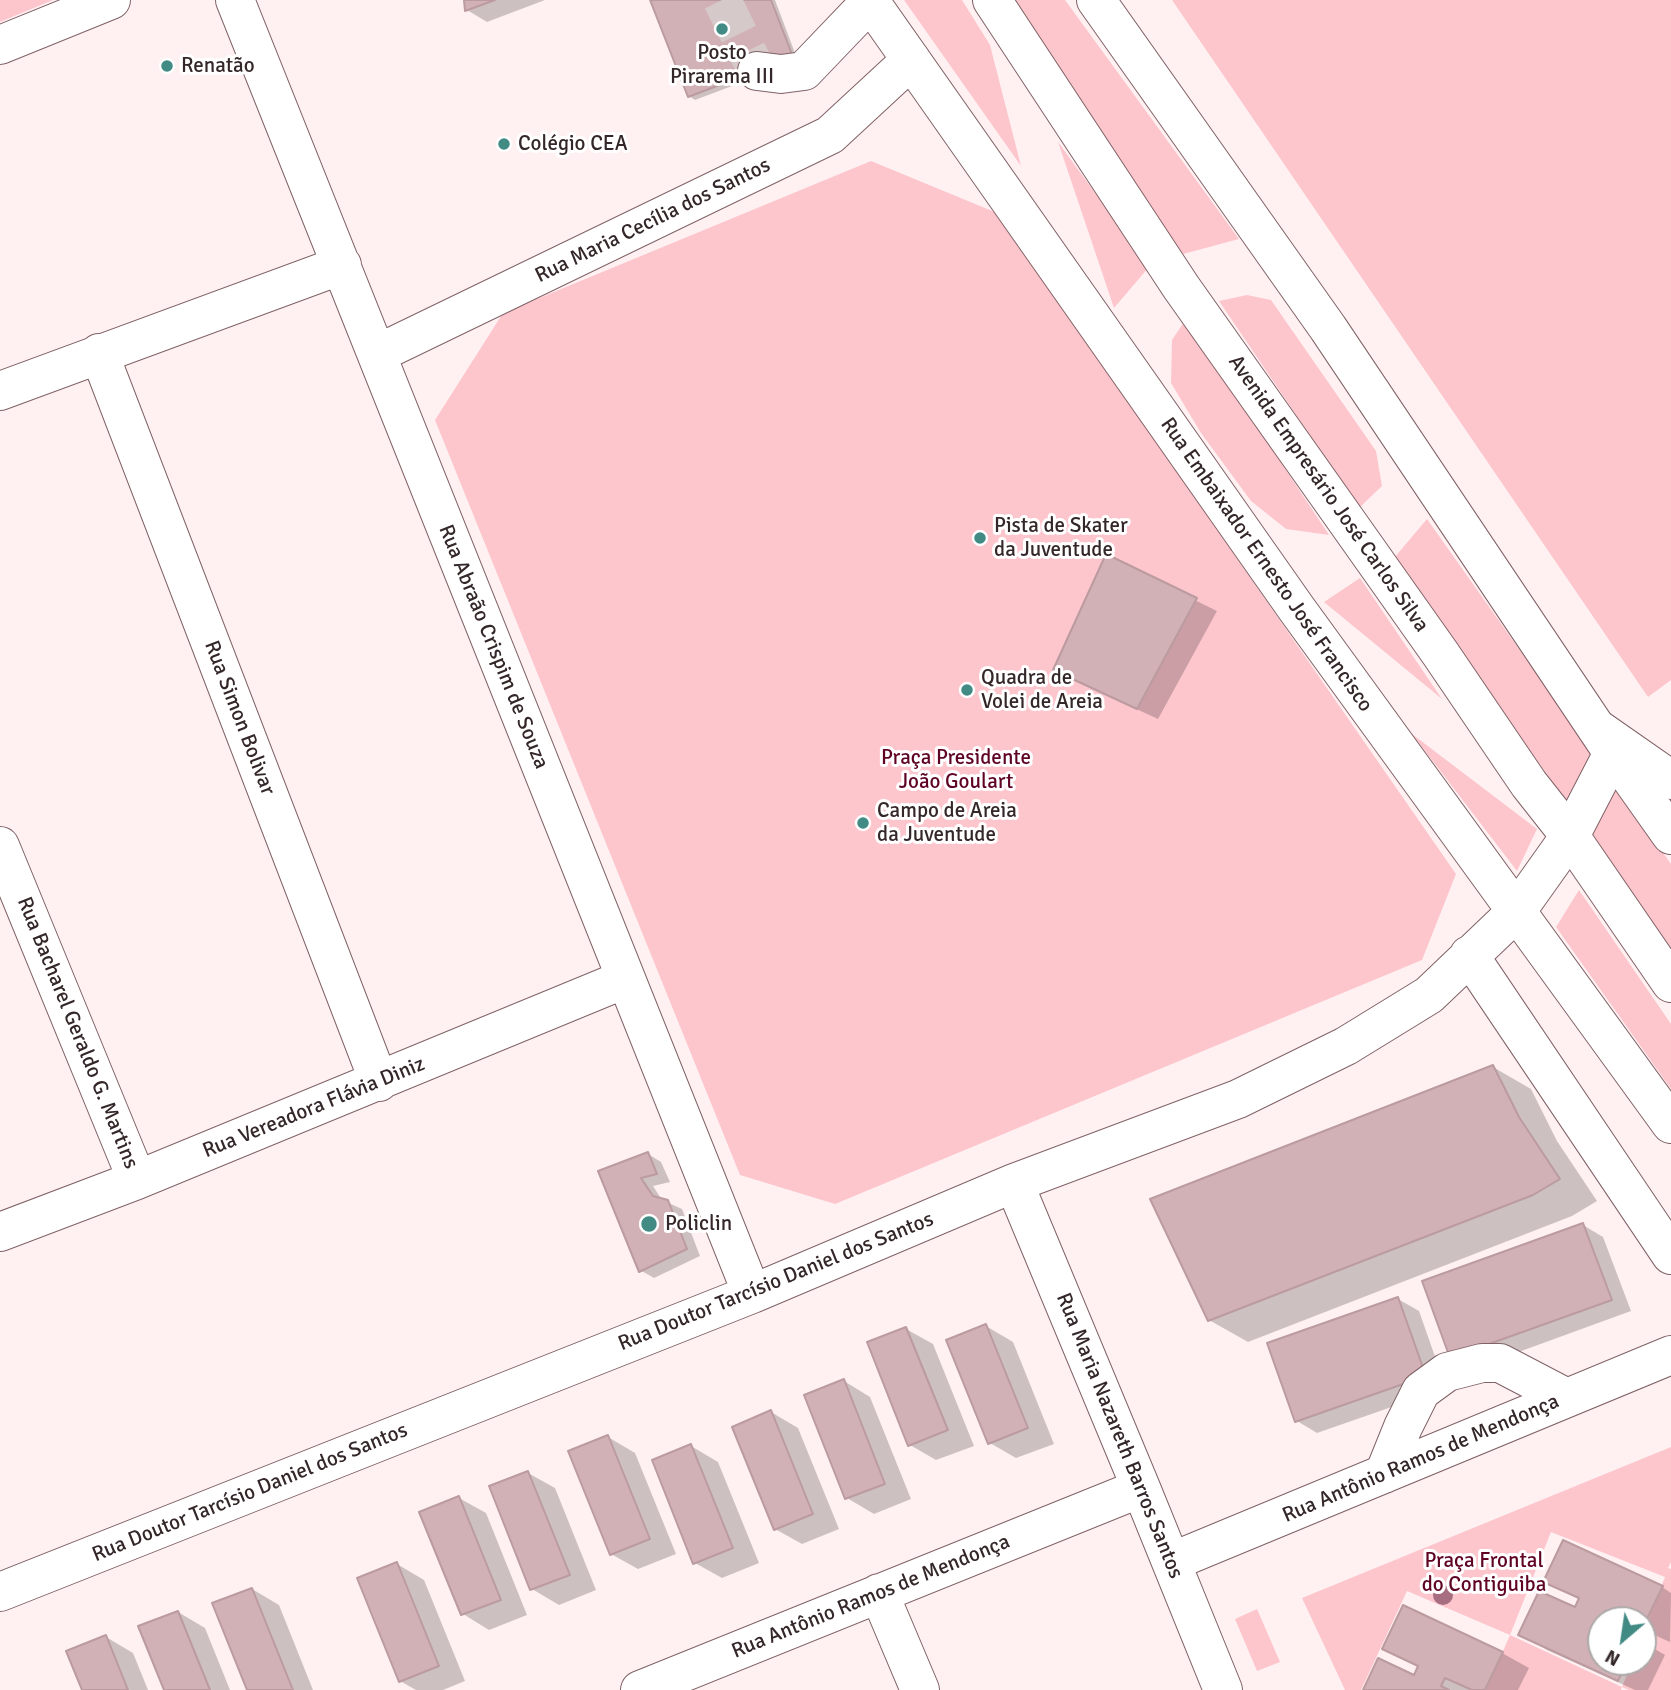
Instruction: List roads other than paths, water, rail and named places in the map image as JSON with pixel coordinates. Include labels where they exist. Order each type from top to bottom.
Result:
[{"type":"street","points":[[0,45],[111,0]]},
{"type":"street","name":"Rua Abraão Crispim de Souza","points":[[235,0],[752,1294]]},
{"type":"street","name":"Avenida Empresário José Carlos Silva","points":[[992,0],[1181,287],[1409,608],[1528,784],[1570,836],[1671,983]]},
{"type":"street","points":[[1096,0],[1336,340],[1604,740],[1671,835]]},
{"type":"street","points":[[757,71],[781,74],[804,71],[870,1]]},
{"type":"street","name":"Rua Embaixador Ernesto José Francisco","points":[[870,1],[1296,608],[1671,1124]]},
{"type":"street","name":"Rua Maria Cecília dos Santos","points":[[377,354],[830,135],[911,60]]},
{"type":"street","points":[[0,391],[342,265]]},
{"type":"street","name":"Rua Simon Bolivar","points":[[99,353],[379,1082]]},
{"type":"street","points":[[1604,740],[1671,780]]},
{"type":"street","name":"Rua Doutor Tarcísio Daniel dos Santos","points":[[0,1592],[752,1294],[1014,1183],[1238,1099],[1334,1052],[1429,995],[1516,912],[1570,836],[1604,740]]},
{"type":"street","name":"Rua Bacharel Geraldo G. Martins","points":[[0,846],[137,1180]]},
{"type":"street","points":[[1469,956],[1671,1255]]},
{"type":"street","name":"Rua Vereadora Flávia Diniz","points":[[0,1232],[137,1180],[625,979]]},
{"type":"street","name":"Rua Maria Nazareth Barros Santos","points":[[1014,1183],[1223,1690]]},
{"type":"street","name":"Rua Antônio Ramos de Mendonça","points":[[1171,1562],[1671,1355]]},
{"type":"street","points":[[1384,1474],[1421,1391],[1447,1372],[1482,1363],[1500,1363],[1567,1398]]},
{"type":"street","name":"Rua Antônio Ramos de Mendonça","points":[[640,1690],[1141,1488]]},
{"type":"street","points":[[879,1593],[920,1690]]},
{"type":"tunnel","points":[[722,0],[757,71]]},
{"type":"place","name":"Posto Pirarema III","points":[[722,29]]},
{"type":"place","name":"Renatão","points":[[167,66]]},
{"type":"place","name":"Colégio CEA","points":[[504,144]]},
{"type":"place","name":"Pista de Skater da Juventude","points":[[980,538]]},
{"type":"place","name":"Quadra de Volei de Areia","points":[[967,690]]},
{"type":"place","name":"Campo de Areia da Juventude","points":[[863,823]]},
{"type":"place","name":"Policlin","points":[[649,1224]]},
{"type":"park label","name":"Praça Presidente João Goulart","points":[[956,770]]},
{"type":"park label","name":"Praça Frontal do Contiguiba","points":[[1484,1573]]}]
